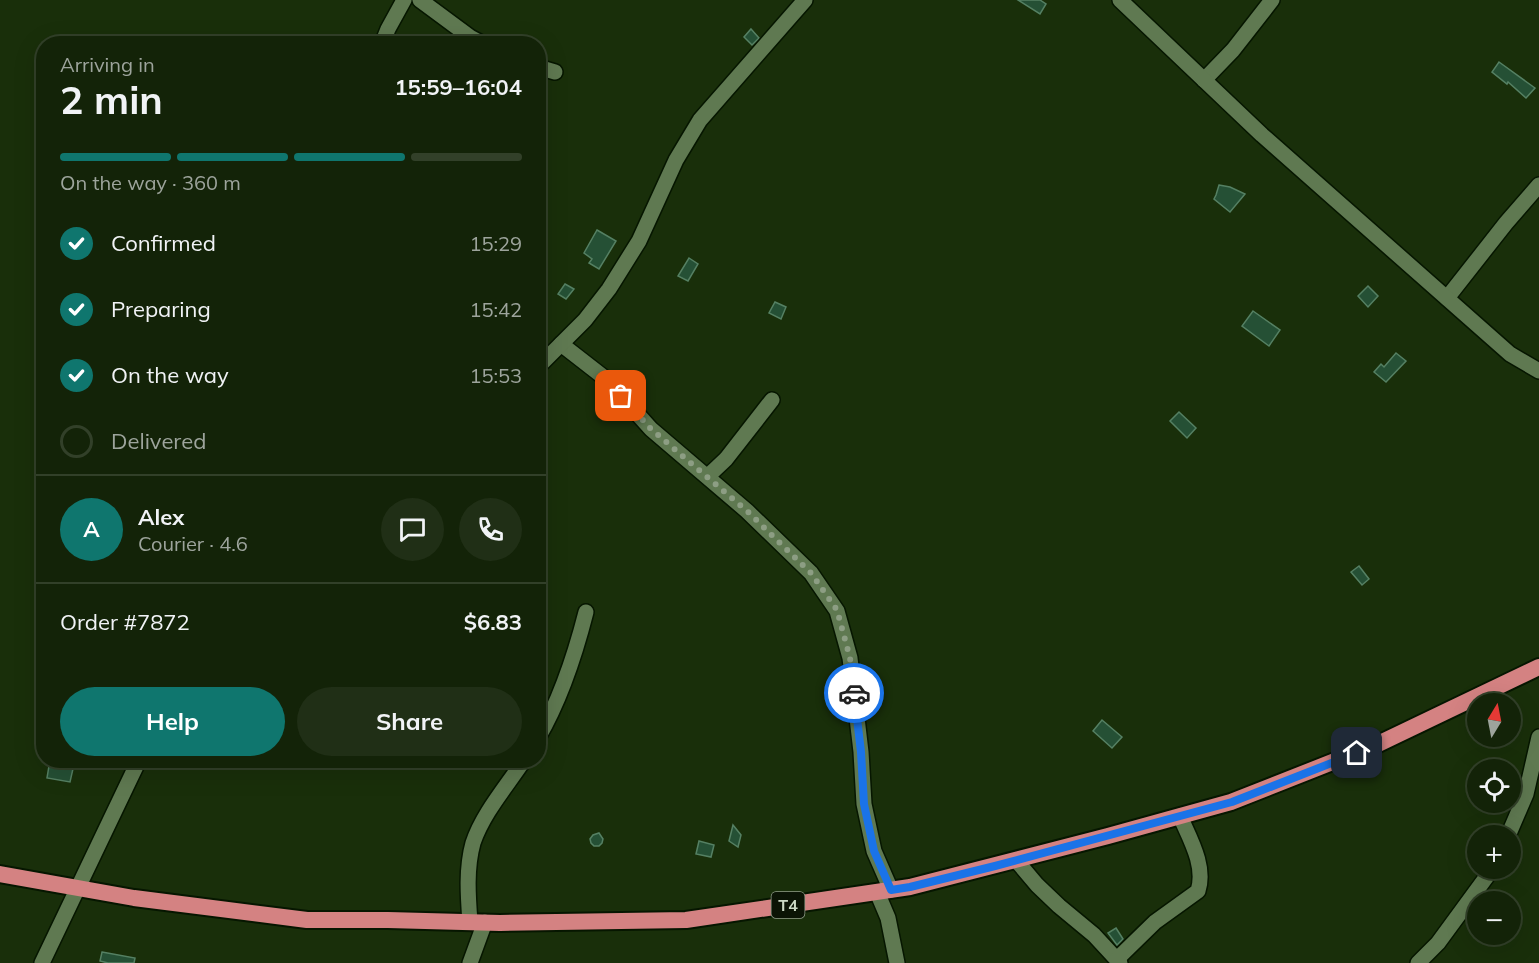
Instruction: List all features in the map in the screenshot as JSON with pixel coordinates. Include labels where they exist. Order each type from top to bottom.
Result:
[{"type":"highway","name":"T4","points":[[0,874],[134,898],[307,920],[478,922],[686,920],[910,887],[1232,802],[1378,744],[1539,667]]},
{"type":"street","points":[[385,36],[404,0]]},
{"type":"street","points":[[420,0],[469,36]]},
{"type":"street","points":[[546,359],[585,320],[639,241],[676,160],[700,120],[805,0]]},
{"type":"street","points":[[1120,0],[1262,135],[1510,354],[1539,371]]},
{"type":"street","points":[[1204,80],[1233,50],[1272,0]]},
{"type":"street","points":[[546,69],[555,72]]},
{"type":"street","points":[[1447,298],[1539,185]]},
{"type":"street","points":[[561,344],[606,379],[651,429],[747,511],[811,573],[837,610],[850,658],[861,752],[864,804],[884,891],[897,963]]},
{"type":"street","points":[[708,476],[726,459],[772,400]]},
{"type":"street","points":[[546,724],[566,676],[586,612]]},
{"type":"street","points":[[1513,825],[1526,794],[1539,737]]},
{"type":"street","points":[[42,963],[135,768]]},
{"type":"street","points":[[470,963],[478,922],[468,891],[473,844],[492,807],[519,768]]},
{"type":"street","points":[[1016,860],[1051,899],[1094,935],[1119,961],[1155,922],[1198,891],[1201,879],[1198,860],[1180,816]]},
{"type":"street","points":[[1418,963],[1438,943],[1485,879]]},
{"type":"building","points":[[1018,0],[1040,0],[1046,4],[1040,14]]},
{"type":"building","points":[[751,29],[759,38],[752,45],[744,37]]},
{"type":"building","points":[[1499,62],[1535,88],[1526,98],[1492,72]]},
{"type":"building","points":[[1219,185],[1245,194],[1230,212],[1214,199]]},
{"type":"building","points":[[597,230],[616,241],[599,269],[589,263],[592,259],[584,253]]},
{"type":"building","points":[[689,258],[698,264],[688,281],[678,276]]},
{"type":"building","points":[[565,284],[574,289],[566,299],[558,294]]},
{"type":"building","points":[[1368,286],[1378,296],[1368,307],[1358,296]]},
{"type":"building","points":[[775,302],[786,307],[781,319],[769,313]]},
{"type":"building","points":[[1253,311],[1280,330],[1269,346],[1242,326]]},
{"type":"building","points":[[1396,353],[1406,361],[1386,382],[1374,372],[1381,364],[1384,367]]},
{"type":"building","points":[[1179,412],[1196,428],[1187,438],[1170,421]]},
{"type":"building","points":[[1359,566],[1369,579],[1362,585],[1351,572]]},
{"type":"building","points":[[1102,720],[1122,737],[1112,748],[1093,731]]},
{"type":"building","points":[[49,768],[73,768],[70,782],[47,778]]},
{"type":"building","points":[[733,825],[741,835],[738,847],[729,841]]},
{"type":"building","points":[[599,833],[603,839],[602,843],[594,846],[590,839]]},
{"type":"building","points":[[699,841],[714,845],[711,857],[696,854]]},
{"type":"building","points":[[1116,928],[1123,939],[1117,945],[1108,933]]},
{"type":"building","points":[[102,952],[135,958],[134,963],[100,961]]},
{"type":"way so far","points":[[621,396],[651,429],[747,511],[811,573],[837,610],[850,658],[854,693]]},
{"type":"route","points":[[854,693],[864,804],[874,851],[891,890],[995,866],[1232,802],[1357,753]]}]
